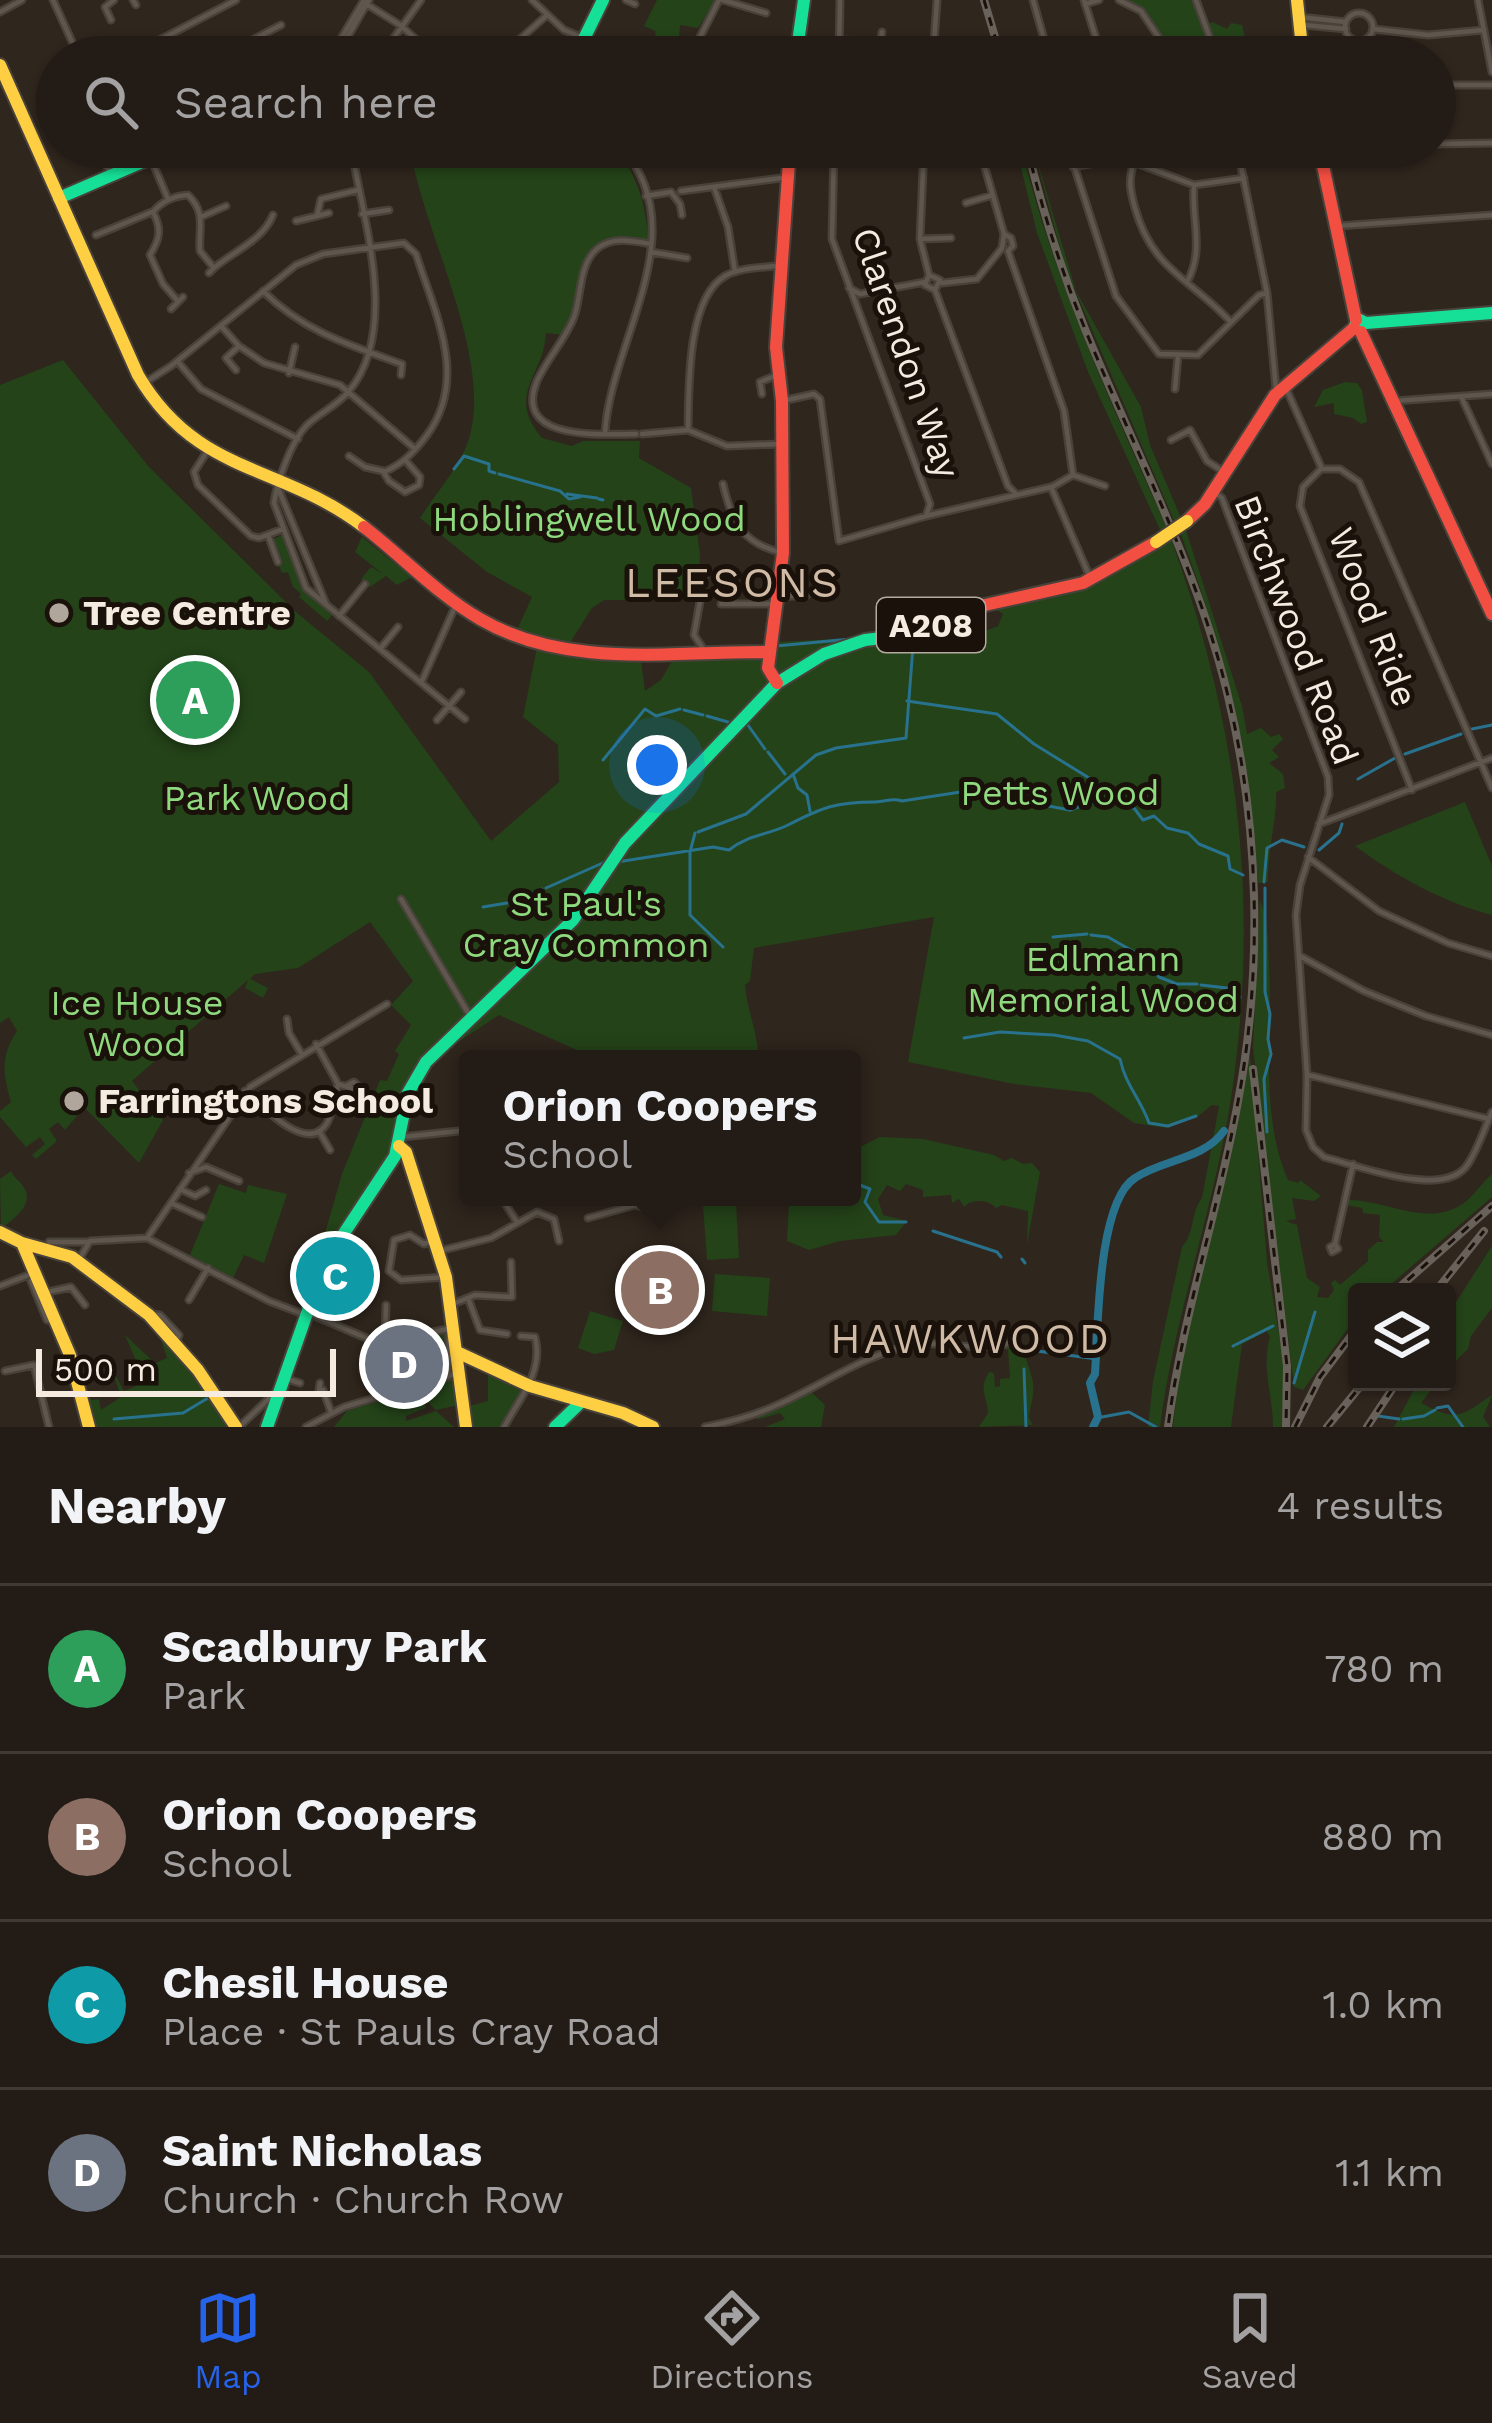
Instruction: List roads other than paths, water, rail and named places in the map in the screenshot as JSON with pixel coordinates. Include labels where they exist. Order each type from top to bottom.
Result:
[{"type":"street","points":[[0,12],[22,0]]},
{"type":"street","points":[[53,0],[69,36]]},
{"type":"street","points":[[111,20],[105,7],[113,0]]},
{"type":"street","points":[[167,36],[236,0]]},
{"type":"street","points":[[393,36],[421,0]]},
{"type":"street","points":[[532,0],[546,16],[578,36]]},
{"type":"street","points":[[586,36],[603,0]]},
{"type":"street","points":[[626,0],[635,4]]},
{"type":"street","points":[[703,36],[706,20],[721,0],[766,14]]},
{"type":"street","points":[[799,36],[804,0]]},
{"type":"street","points":[[840,0],[841,36]]},
{"type":"street","points":[[934,36],[937,0]]},
{"type":"street","points":[[1043,36],[1034,3],[1048,0]]},
{"type":"street","points":[[1096,36],[1084,2],[1099,0]]},
{"type":"street","points":[[1119,0],[1141,11],[1158,36]]},
{"type":"street","points":[[1196,0],[1209,36]]},
{"type":"street","points":[[1297,0],[1301,36]]},
{"type":"street","points":[[1346,26],[1356,14],[1354,0]]},
{"type":"street","points":[[1478,0],[1492,72]]},
{"type":"street","points":[[346,36],[366,2],[412,36]]},
{"type":"street","points":[[1356,14],[1368,17],[1369,36]]},
{"type":"street","points":[[523,36],[546,16]]},
{"type":"street","points":[[1300,21],[1346,26],[1353,36]]},
{"type":"street","points":[[260,36],[281,25]]},
{"type":"street","points":[[1372,29],[1429,35],[1484,29]]},
{"type":"street","points":[[882,32],[882,36]]},
{"type":"street","points":[[0,64],[4,85],[36,151]]},
{"type":"street","points":[[1456,85],[1492,85]]},
{"type":"street","points":[[1456,144],[1492,143]]},
{"type":"street","points":[[44,168],[143,384],[170,419],[208,450],[335,507],[457,604],[518,639],[564,650],[770,652]]},
{"type":"street","points":[[108,168],[111,175]]},
{"type":"street","points":[[59,198],[127,168]]},
{"type":"street","points":[[155,168],[168,200]]},
{"type":"street","points":[[354,168],[377,314],[371,352],[349,392],[298,439],[274,503],[306,588],[465,719]]},
{"type":"street","points":[[604,434],[609,391],[639,309],[651,248],[646,196],[635,168]]},
{"type":"street","points":[[778,683],[768,668],[783,553],[782,401],[776,347],[791,168]]},
{"type":"street","name":"Clarendon Way","points":[[834,168],[832,239],[930,504],[926,516]]},
{"type":"street","points":[[848,288],[860,294],[925,282],[929,275],[920,239],[923,168]]},
{"type":"street","points":[[935,290],[941,283],[970,283],[1013,246],[1004,234],[985,168]]},
{"type":"street","points":[[1073,168],[1116,296],[1159,354],[1198,355],[1259,295],[1268,293]]},
{"type":"street","points":[[1133,168],[1129,184],[1146,241],[1168,268],[1231,322]]},
{"type":"street","points":[[1146,168],[1194,184],[1244,178]]},
{"type":"street","points":[[1242,168],[1268,293],[1273,383],[1282,389],[1322,469],[1340,469],[1359,482],[1492,788]]},
{"type":"street","points":[[1324,168],[1359,326],[1492,614]]},
{"type":"street","points":[[681,191],[791,177]]},
{"type":"street","points":[[1187,282],[1196,267],[1198,248],[1194,184]]},
{"type":"street","points":[[96,235],[188,195],[193,185]]},
{"type":"street","points":[[714,187],[728,227],[735,272]]},
{"type":"street","points":[[317,216],[321,199],[358,190]]},
{"type":"street","points":[[646,196],[671,192],[682,215]]},
{"type":"street","points":[[188,195],[201,217],[200,251],[212,270],[244,250],[274,222]]},
{"type":"street","points":[[966,202],[993,195]]},
{"type":"street","points":[[201,217],[226,206]]},
{"type":"street","points":[[362,214],[385,209]]},
{"type":"street","points":[[153,212],[160,240],[150,255],[163,284],[180,298],[171,309]]},
{"type":"street","points":[[296,220],[329,213]]},
{"type":"street","points":[[121,214],[124,222]]},
{"type":"street","points":[[1338,226],[1492,215]]},
{"type":"street","points":[[920,239],[951,238]]},
{"type":"street","points":[[687,258],[617,239],[601,245],[588,258],[574,316],[538,380],[533,395],[536,412],[551,428],[604,434],[688,430],[727,446],[780,444]]},
{"type":"street","points":[[143,384],[308,259],[399,242],[415,251],[447,354],[448,385],[443,406],[416,449],[385,472]]},
{"type":"street","points":[[1005,250],[1064,411],[1072,476]]},
{"type":"street","points":[[688,430],[690,344],[712,291],[722,277],[735,272],[784,265]]},
{"type":"street","points":[[929,275],[938,276],[941,283]]},
{"type":"street","points":[[925,282],[935,290]]},
{"type":"street","points":[[935,290],[1008,486],[1016,494]]},
{"type":"street","points":[[262,291],[313,331],[402,364],[401,375]]},
{"type":"street","points":[[855,306],[860,294]]},
{"type":"street","points":[[1359,326],[1492,313]]},
{"type":"street","points":[[221,325],[239,346],[264,363],[327,379],[349,392],[416,449]]},
{"type":"street","name":"A208","points":[[267,1427],[327,1258],[376,1187],[400,1142],[407,1099],[432,1054],[573,920],[638,828],[778,683],[824,654],[847,646],[910,634],[985,604],[1091,580],[1156,542],[1187,521],[1213,490],[1282,389],[1359,326]]},
{"type":"street","points":[[236,370],[226,358],[239,346]]},
{"type":"street","points":[[289,373],[295,347]]},
{"type":"street","points":[[1175,389],[1178,356]]},
{"type":"street","points":[[177,361],[201,389],[298,439]]},
{"type":"street","points":[[762,394],[760,382],[779,375]]},
{"type":"street","points":[[782,401],[814,394],[820,399],[839,541],[1051,487],[1072,476],[1106,486]]},
{"type":"street","points":[[1394,401],[1492,394]]},
{"type":"street","points":[[1461,396],[1492,464]]},
{"type":"street","points":[[1171,440],[1190,430],[1208,461],[1224,472]]},
{"type":"street","points":[[208,450],[194,472],[196,483],[248,535],[283,529]]},
{"type":"street","points":[[350,456],[365,467],[385,472],[398,490],[410,492],[420,477],[405,460]]},
{"type":"street","name":"Wood Ride","points":[[1322,469],[1303,487],[1300,506],[1412,790]]},
{"type":"street","points":[[280,484],[329,608]]},
{"type":"street","points":[[723,484],[740,529],[756,547],[783,553]]},
{"type":"street","points":[[1003,497],[1008,486]]},
{"type":"street","points":[[1051,487],[1091,580]]},
{"type":"street","name":"Birchwood Road","points":[[1213,490],[1222,498],[1328,777],[1329,795],[1308,857],[1296,915],[1306,1130],[1313,1147],[1324,1156],[1353,1164]]},
{"type":"street","name":"Clarendon Way","points":[[930,504],[944,511]]},
{"type":"street","points":[[268,535],[278,562]]},
{"type":"street","points":[[704,650],[694,634],[705,573]]},
{"type":"street","points":[[339,616],[365,584]]},
{"type":"street","points":[[722,604],[807,596]]},
{"type":"street","points":[[421,683],[457,604]]},
{"type":"street","points":[[380,649],[398,627]]},
{"type":"street","points":[[437,720],[460,692]]},
{"type":"street","points":[[1319,824],[1492,758]]},
{"type":"street","points":[[1308,857],[1379,911],[1434,937],[1492,956]]},
{"type":"street","points":[[401,899],[470,1016]]},
{"type":"street","points":[[1300,956],[1364,991],[1492,1035]]},
{"type":"street","points":[[147,1238],[245,1091],[387,1004]]},
{"type":"street","points":[[287,1018],[289,1033],[302,1053]]},
{"type":"street","points":[[245,1091],[283,1126],[313,1134],[319,1131],[327,1123],[338,1084],[316,1044]]},
{"type":"street","points":[[1307,1076],[1490,1115],[1467,1167],[1455,1178],[1433,1183],[1353,1164],[1335,1244]]},
{"type":"street","points":[[338,1084],[349,1085]]},
{"type":"street","points":[[319,1131],[330,1150]]},
{"type":"street","points":[[459,1132],[400,1142],[446,1277],[466,1427]]},
{"type":"street","points":[[188,1174],[206,1166],[239,1181]]},
{"type":"street","points":[[180,1189],[194,1196],[206,1190]]},
{"type":"street","points":[[173,1204],[202,1217]]},
{"type":"street","points":[[507,1206],[517,1222]]},
{"type":"street","points":[[589,1217],[631,1206]]},
{"type":"street","points":[[639,1206],[656,1210]]},
{"type":"street","points":[[446,1277],[401,1280],[389,1271],[394,1240],[410,1235],[437,1246],[491,1238],[537,1212],[554,1219],[559,1241]]},
{"type":"street","points":[[0,1232],[78,1261],[149,1315],[242,1426],[280,1384],[300,1383]]},
{"type":"street","points":[[49,1242],[147,1238],[268,1301],[358,1337],[386,1342],[451,1328]]},
{"type":"street","points":[[78,1261],[88,1242]]},
{"type":"street","points":[[22,1243],[22,1255],[80,1384],[89,1427]]},
{"type":"street","points":[[450,1305],[482,1294],[512,1297],[511,1262]]},
{"type":"street","points":[[189,1300],[208,1268]]},
{"type":"street","points":[[0,1286],[31,1274]]},
{"type":"street","points":[[31,1274],[46,1320],[54,1321]]},
{"type":"street","points":[[43,1293],[71,1287],[85,1305]]},
{"type":"street","points":[[468,1298],[480,1330],[507,1334]]},
{"type":"street","points":[[386,1305],[386,1342]]},
{"type":"street","points":[[451,1328],[460,1365]]},
{"type":"street","points":[[504,1427],[530,1386],[538,1346],[535,1337],[521,1336]]},
{"type":"street","points":[[705,1427],[774,1407],[832,1376],[910,1346],[943,1343],[991,1349],[1010,1342]]},
{"type":"street","points":[[5,1371],[34,1365],[50,1427]]},
{"type":"street","points":[[306,1427],[331,1412],[460,1365],[622,1413],[653,1427]]},
{"type":"street","points":[[320,1383],[331,1412]]},
{"type":"street","points":[[555,1427],[580,1402]]},
{"type":"waterway","points":[[454,469],[464,456],[489,464],[489,471],[495,473]]},
{"type":"waterway","points":[[499,474],[560,491],[569,499],[580,497]]},
{"type":"waterway","points":[[567,494],[597,498]]},
{"type":"waterway","points":[[599,499],[603,500]]},
{"type":"waterway","points":[[776,646],[851,639]]},
{"type":"waterway","points":[[698,832],[746,814],[816,755],[906,738],[913,646]]},
{"type":"waterway","points":[[907,701],[997,714],[1034,744],[1094,781],[1123,807],[1134,808],[1143,820],[1154,816],[1167,828],[1188,833],[1199,844],[1228,856],[1230,869],[1243,875]]},
{"type":"waterway","points":[[603,760],[645,709],[656,716],[680,709]]},
{"type":"waterway","points":[[684,710],[703,715]]},
{"type":"waterway","points":[[707,716],[728,722]]},
{"type":"waterway","points":[[745,721],[765,749]]},
{"type":"waterway","points":[[1472,729],[1492,725]]},
{"type":"waterway","points":[[1405,754],[1461,734]]},
{"type":"waterway","points":[[768,752],[785,774]]},
{"type":"waterway","points":[[1358,779],[1395,758]]},
{"type":"waterway","points":[[793,774],[798,788],[807,795],[810,811]]},
{"type":"waterway","points":[[617,862],[713,847],[729,850],[821,810],[850,803],[967,791],[1070,810],[1089,803],[1121,803]]},
{"type":"waterway","points":[[1319,850],[1339,833],[1342,824]]},
{"type":"waterway","points":[[695,833],[690,852],[690,915],[723,947]]},
{"type":"waterway","points":[[1264,882],[1267,848],[1282,840],[1304,847]]},
{"type":"waterway","points":[[546,888],[605,862]]},
{"type":"waterway","points":[[1265,888],[1265,992],[1271,1054],[1264,1079],[1267,1132]]},
{"type":"waterway","points":[[510,903],[542,889]]},
{"type":"waterway","points":[[483,907],[507,903]]},
{"type":"waterway","points":[[1053,937],[1087,934]]},
{"type":"waterway","points":[[1091,935],[1108,937],[1143,957],[1159,977],[1177,984],[1197,984]]},
{"type":"waterway","points":[[1201,985],[1227,988]]},
{"type":"waterway","points":[[1231,989],[1240,997]]},
{"type":"waterway","points":[[964,1038],[1000,1032],[1088,1041],[1120,1059],[1149,1123],[1168,1126],[1196,1116]]},
{"type":"waterway","points":[[1093,1427],[1098,1417],[1090,1383],[1095,1374],[1102,1269],[1106,1239],[1122,1192],[1135,1178],[1194,1154],[1224,1131]]},
{"type":"waterway","points":[[861,1186],[870,1189],[865,1202],[879,1222],[906,1222]]},
{"type":"waterway","points":[[933,1231],[1001,1257]]},
{"type":"waterway","points":[[1022,1259],[1025,1263]]},
{"type":"waterway","points":[[1294,1383],[1315,1312]]},
{"type":"waterway","points":[[1233,1346],[1273,1326]]},
{"type":"waterway","points":[[1015,1348],[1097,1359]]},
{"type":"waterway","points":[[1024,1369],[1026,1427]]},
{"type":"waterway","points":[[114,1419],[183,1413],[208,1398]]},
{"type":"waterway","points":[[1437,1408],[1448,1406],[1463,1427]]},
{"type":"waterway","points":[[1403,1419],[1435,1410]]},
{"type":"waterway","points":[[1102,1417],[1129,1412],[1156,1427]]},
{"type":"waterway","points":[[1378,1416],[1399,1419]]},
{"type":"railway","points":[[984,0],[995,36]]},
{"type":"railway","points":[[1033,168],[1076,307],[1199,598],[1238,743],[1252,847],[1254,952],[1245,1056],[1168,1427]]},
{"type":"railway","points":[[1253,1069],[1287,1366],[1286,1427]]},
{"type":"railway","points":[[1404,1283],[1492,1206]]},
{"type":"railway","points":[[1442,1283],[1484,1231]]},
{"type":"railway","points":[[1295,1427],[1320,1377],[1348,1340]]},
{"type":"railway","points":[[1327,1427],[1357,1391]]},
{"type":"railway","points":[[1367,1427],[1391,1391]]},
{"type":"place","name":"Tree Centre","points":[[59,613]]},
{"type":"place","name":"Scadbury Park","points":[[195,700]]},
{"type":"place","name":"Farringtons School","points":[[74,1101]]},
{"type":"place","name":"Chesil House","points":[[335,1276]]},
{"type":"place","name":"Orion Coopers","points":[[660,1290]]},
{"type":"place","name":"Saint Nicholas","points":[[404,1364]]},
{"type":"district","name":"LEESONS","points":[[733,582]]},
{"type":"district","name":"HAWKWOOD","points":[[971,1338]]},
{"type":"park label","name":"Hoblingwell Wood","points":[[589,519]]},
{"type":"park label","name":"Petts Wood","points":[[1060,793]]},
{"type":"park label","name":"Park Wood","points":[[257,798]]},
{"type":"park label","name":"St Paul's Cray Common","points":[[586,924]]},
{"type":"park label","name":"Edlmann Memorial Wood","points":[[1103,980]]},
{"type":"park label","name":"Ice House Wood","points":[[137,1024]]}]
